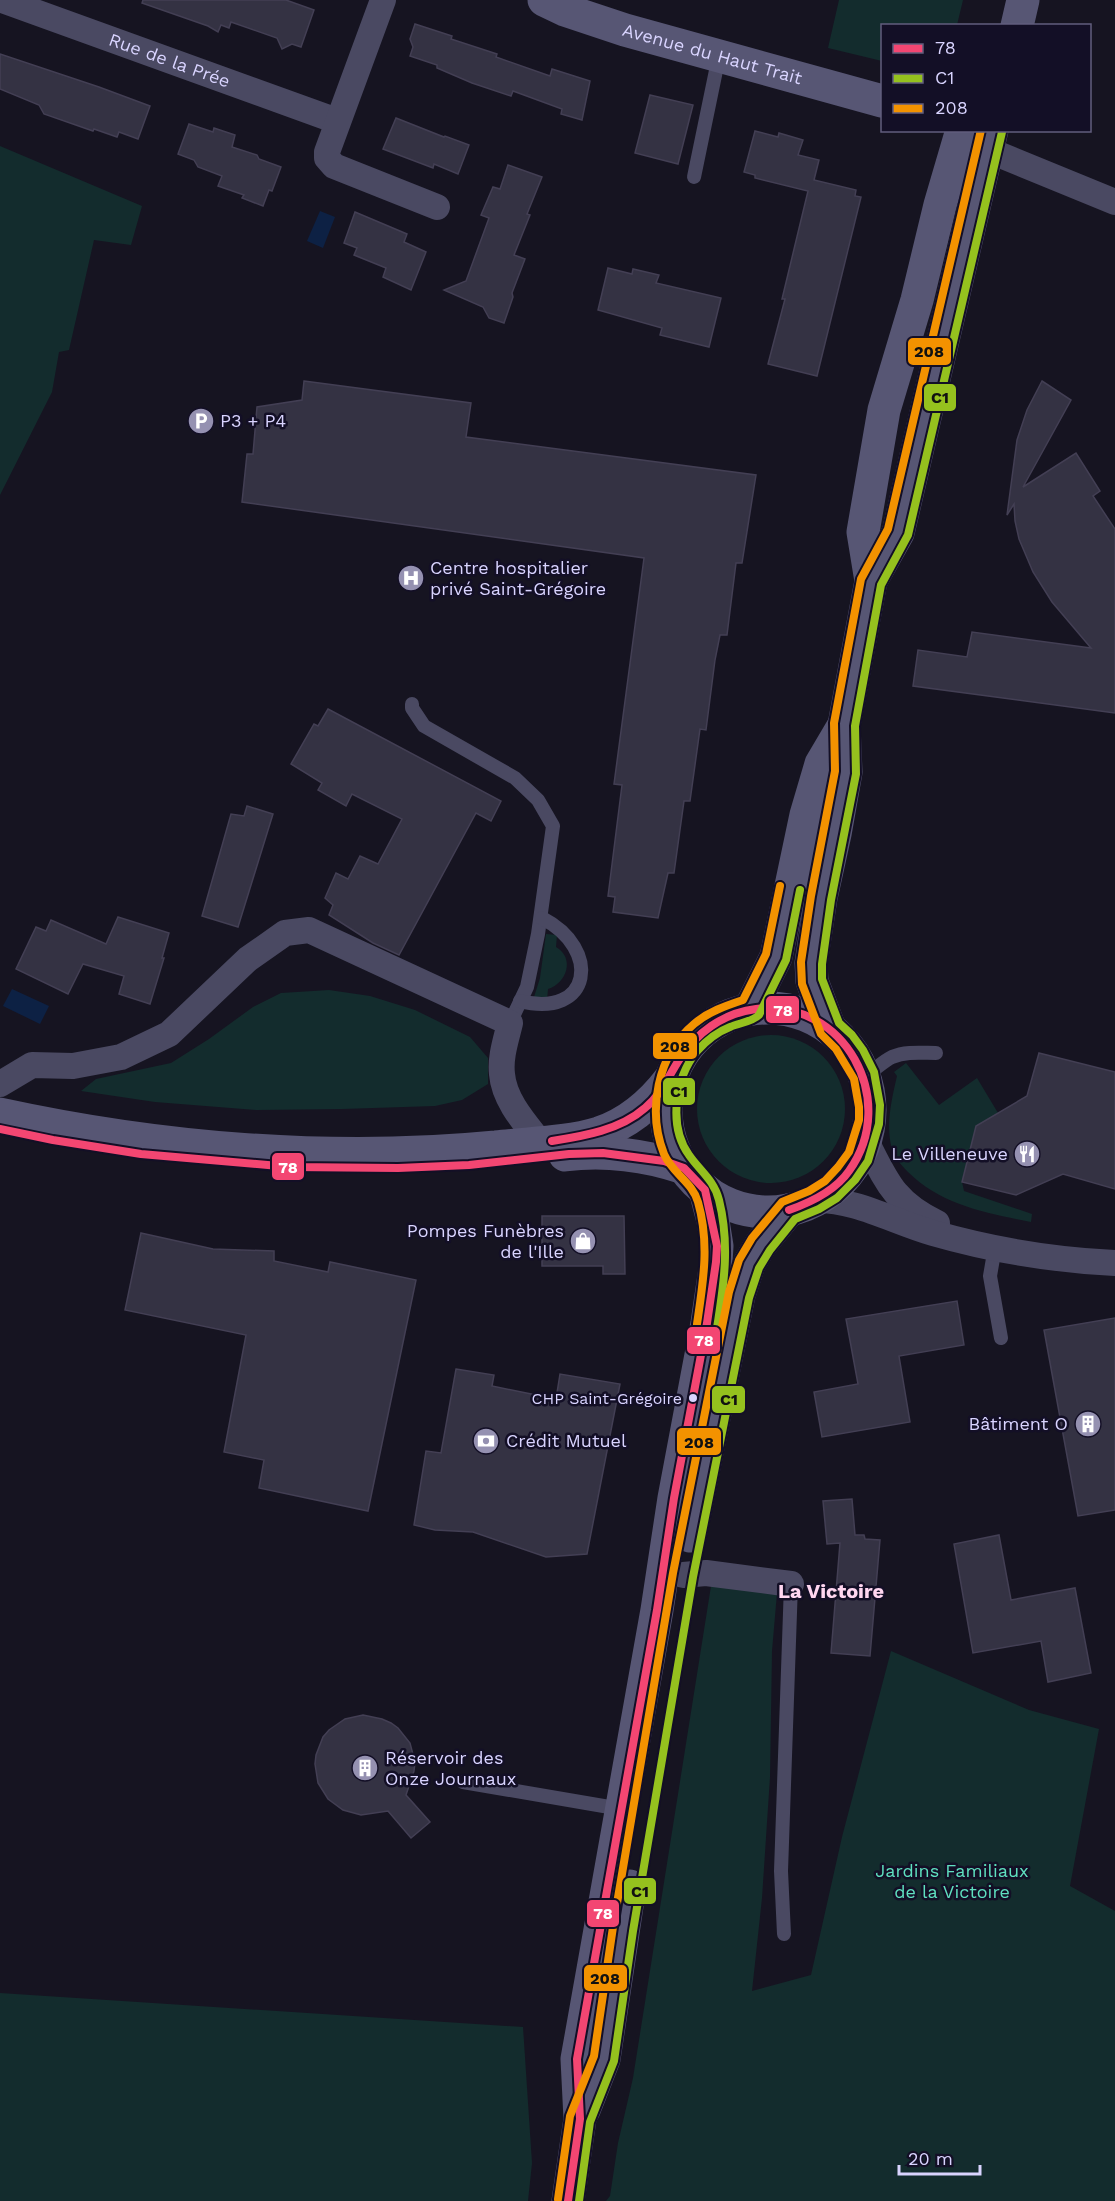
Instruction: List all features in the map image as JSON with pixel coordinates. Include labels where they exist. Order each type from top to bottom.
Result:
[{"type":"main road","name":"Avenue du Haut Trait","points":[[543,0],[616,27],[881,101]]},
{"type":"main road","points":[[996,24],[1002,0]]},
{"type":"main road","points":[[1017,24],[1023,0]]},
{"type":"main road","points":[[830,1029],[812,981],[811,963],[821,898],[836,834],[846,772],[844,725],[871,581],[863,532],[884,410],[917,300],[940,205],[975,137]]},
{"type":"main road","points":[[750,1009],[776,957],[806,815],[821,764],[844,725]]},
{"type":"main road","points":[[0,1129],[141,1154],[290,1167],[344,1169],[469,1165],[569,1154],[603,1153],[664,1161],[694,1179],[723,1202],[744,1209],[766,1212],[801,1205],[832,1189],[858,1157],[865,1139],[870,1106],[864,1076],[854,1056],[844,1042],[830,1029],[812,1018],[792,1011],[771,1008],[750,1009],[715,1022],[700,1033],[677,1062],[670,1079],[666,1098],[667,1125],[675,1152],[694,1179],[713,1221],[717,1246],[716,1262],[577,2059],[580,2120],[568,2201]]},
{"type":"main road","points":[[0,1114],[145,1139],[290,1151],[399,1152],[469,1149],[540,1142],[600,1132],[632,1117],[655,1099],[670,1079]]},
{"type":"main road","points":[[580,2120],[604,2059],[623,1929],[694,1574],[739,1295],[749,1264],[761,1244],[801,1205]]},
{"type":"street","name":"Rue de la Prée","points":[[2,0],[337,121]]},
{"type":"street","points":[[383,0],[337,121],[327,152],[329,162],[437,207]]},
{"type":"street","points":[[975,137],[1115,202]]},
{"type":"street","points":[[0,1084],[32,1065],[73,1066],[121,1057],[169,1034],[248,959],[285,933],[309,930],[515,1012],[502,1055],[502,1076],[513,1106],[540,1142]]},
{"type":"street","points":[[865,1139],[898,1198],[923,1216],[993,1247]]},
{"type":"street","points":[[801,1205],[834,1200],[933,1233],[993,1247],[1042,1256],[1115,1263]]},
{"type":"street","points":[[694,1574],[790,1584]]},
{"type":"lane","points":[[694,177],[720,56]]},
{"type":"lane","points":[[412,704],[412,708],[424,726],[515,778],[538,800],[553,826],[542,918],[527,987],[515,1012]]},
{"type":"lane","points":[[515,1012],[537,1005],[551,1004],[571,995],[580,981],[582,968],[575,947],[557,928],[542,918]]},
{"type":"lane","points":[[864,1076],[892,1057],[911,1053],[936,1053]]},
{"type":"lane","points":[[993,1247],[990,1276],[1001,1338]]},
{"type":"lane","points":[[783,1934],[781,1871],[790,1584]]},
{"type":"lane","points":[[463,1782],[621,1809]]},
{"type":"green space","points":[[839,0],[963,0],[957,24],[881,24],[881,61],[828,48]]},
{"type":"green space","points":[[0,146],[142,206],[131,245],[94,240],[69,350],[59,352],[52,392],[0,495]]},
{"type":"green space","points":[[546,934],[557,935],[556,947],[562,952],[567,964],[564,976],[555,986],[548,989],[547,1000],[534,997],[540,978]]},
{"type":"green space","points":[[329,990],[370,996],[415,1010],[470,1037],[488,1058],[488,1084],[462,1100],[435,1106],[342,1109],[256,1110],[155,1102],[81,1091],[96,1079],[171,1063],[253,1007],[281,993]]},
{"type":"green space","points":[[771,1035],[785,1036],[799,1041],[812,1047],[823,1057],[833,1068],[839,1081],[844,1095],[844,1123],[839,1137],[833,1150],[823,1161],[812,1171],[799,1177],[785,1182],[771,1183],[757,1182],[743,1177],[730,1171],[719,1161],[709,1150],[703,1137],[698,1123],[697,1109],[698,1095],[703,1081],[709,1068],[719,1057],[730,1047],[743,1041],[757,1036]]},
{"type":"green space","points":[[906,1063],[939,1105],[977,1078],[998,1113],[974,1134],[962,1182],[964,1191],[1032,1214],[1031,1222],[981,1211],[950,1200],[921,1183],[900,1163],[891,1145],[889,1119],[897,1076],[894,1072]]},
{"type":"green space","name":"Jardins Familiaux de la Victoire","points":[[711,1586],[777,1593],[772,1651],[770,1777],[762,1898],[752,1991],[811,1975],[842,1837],[891,1651],[1029,1710],[1099,1729],[1070,1886],[1115,1911],[1115,2201],[606,2201],[610,2196],[618,2143],[633,2078]]},
{"type":"green space","points":[[0,1993],[523,2027],[532,2163],[528,2201],[0,2201]]},
{"type":"water","points":[[320,211],[335,217],[323,248],[307,241]]},
{"type":"water","points":[[12,989],[49,1006],[40,1024],[3,1006]]},
{"type":"building","points":[[143,0],[286,0],[314,10],[301,47],[292,44],[282,49],[277,38],[231,22],[229,28],[221,25],[218,32],[208,26],[142,3]]},
{"type":"building","points":[[415,24],[452,36],[451,39],[497,54],[496,57],[550,76],[552,69],[590,81],[582,120],[561,114],[562,109],[513,91],[511,96],[472,83],[437,68],[437,65],[410,56],[413,47],[410,39]]},
{"type":"building","points":[[0,54],[150,106],[138,139],[119,132],[117,137],[94,129],[93,131],[44,114],[39,105],[0,89]]},
{"type":"building","points":[[650,95],[693,105],[678,164],[635,153]]},
{"type":"building","points":[[396,118],[469,145],[458,174],[434,164],[433,168],[383,149]]},
{"type":"building","points":[[189,124],[213,132],[214,128],[235,135],[232,147],[257,155],[259,159],[281,167],[272,191],[269,190],[263,206],[242,198],[244,195],[218,186],[222,176],[198,167],[194,160],[178,154]]},
{"type":"building","points":[[755,131],[778,137],[779,133],[803,140],[798,155],[819,160],[814,180],[856,190],[855,196],[861,197],[817,376],[768,364],[785,299],[782,299],[808,191],[755,178],[755,175],[744,172]]},
{"type":"building","points":[[508,165],[542,177],[514,255],[525,259],[504,323],[489,318],[483,307],[444,290],[466,281],[489,218],[481,215],[493,187],[500,189]]},
{"type":"building","points":[[355,212],[407,234],[404,242],[426,252],[411,290],[383,277],[386,268],[354,255],[357,248],[344,243]]},
{"type":"building","points":[[608,268],[632,274],[633,269],[659,275],[656,283],[721,298],[709,347],[660,335],[662,328],[598,310]]},
{"type":"building","points":[[304,381],[471,403],[466,437],[756,475],[742,563],[736,563],[727,635],[720,635],[715,660],[706,730],[700,729],[690,801],[684,801],[674,873],[668,873],[658,918],[613,912],[615,897],[608,896],[622,785],[614,784],[644,558],[242,502],[247,454],[253,454],[257,407],[302,400]]},
{"type":"building","points":[[1042,381],[1071,400],[1023,487],[1076,453],[1100,491],[1093,496],[1115,529],[1115,713],[913,686],[918,650],[967,657],[972,632],[1091,648],[1052,602],[1033,572],[1019,539],[1014,504],[1007,515],[1017,440],[1027,410]]},
{"type":"building","points":[[328,709],[501,801],[491,821],[476,813],[399,955],[373,943],[329,915],[333,905],[325,898],[336,873],[348,879],[360,856],[378,864],[402,819],[352,794],[346,806],[318,790],[322,783],[291,764],[314,724],[318,726]]},
{"type":"building","points":[[247,806],[273,814],[238,927],[202,916],[231,814],[244,816]]},
{"type":"building","points":[[118,917],[169,933],[150,1004],[119,994],[124,976],[83,964],[68,994],[16,969],[36,927],[46,931],[51,920],[106,944]]},
{"type":"building","points":[[1039,1053],[1115,1072],[1115,1189],[1063,1174],[1016,1195],[962,1182],[976,1126],[1027,1096]]},
{"type":"building","name":"Pompes Funèbres de l'Ille","points":[[542,1216],[624,1216],[625,1274],[603,1274],[603,1266],[542,1266]]},
{"type":"building","points":[[141,1233],[213,1249],[274,1251],[274,1261],[328,1272],[330,1262],[416,1280],[368,1511],[259,1488],[264,1460],[224,1452],[246,1335],[125,1310]]},
{"type":"building","points":[[957,1301],[964,1345],[899,1356],[910,1422],[822,1437],[814,1392],[858,1384],[846,1319]]},
{"type":"building","name":"Bâtiment O","points":[[1115,1318],[1115,1510],[1078,1516],[1044,1330]]},
{"type":"building","points":[[456,1369],[494,1375],[492,1386],[556,1399],[560,1374],[620,1384],[587,1554],[546,1557],[473,1532],[435,1530],[414,1525],[426,1451],[441,1453]]},
{"type":"building","points":[[852,1499],[855,1535],[864,1535],[865,1539],[880,1540],[870,1656],[831,1653],[840,1543],[827,1544],[823,1501]]},
{"type":"building","points":[[999,1535],[1011,1600],[1075,1588],[1091,1673],[1048,1682],[1041,1641],[973,1653],[954,1544]]},
{"type":"building","name":"Réservoir des Onze Journaux","points":[[363,1715],[391,1723],[410,1743],[415,1762],[406,1795],[430,1822],[411,1838],[388,1811],[361,1815],[343,1810],[328,1799],[318,1783],[315,1764],[323,1737],[345,1719]]},
{"type":"transit line","name":"208","points":[[558,2199],[570,2116],[594,2056],[613,1927],[673,1573],[729,1292],[739,1260],[752,1238],[782,1202],[809,1191],[825,1181],[838,1167],[849,1152],[859,1120],[854,1079],[836,1049],[821,1034],[802,984],[801,962],[835,771],[834,723],[861,579],[888,529],[981,132]]},
{"type":"transit line","name":"C1","points":[[579,2201],[590,2122],[614,2061],[633,1931],[693,1577],[749,1298],[759,1268],[795,1219],[837,1198],[855,1180],[868,1161],[879,1124],[880,1105],[874,1072],[863,1050],[839,1023],[822,979],[822,964],[831,900],[856,774],[855,726],[881,585],[908,535],[1002,132]]},
{"type":"transit line","name":"208","points":[[697,1324],[705,1248],[702,1218],[692,1189],[672,1167],[664,1154],[656,1120],[659,1085],[671,1051],[681,1037],[699,1020],[723,1007],[743,1000],[766,954],[780,886]]},
{"type":"transit line","name":"C1","points":[[717,1328],[725,1264],[722,1216],[714,1187],[682,1143],[677,1116],[679,1088],[689,1062],[704,1044],[721,1031],[759,1015],[786,960],[800,890]]},
{"type":"transit line","name":"78","points":[[552,1141],[601,1131],[635,1116],[656,1097],[694,1041],[722,1020],[756,1009],[787,1010],[815,1020],[838,1037],[855,1059],[865,1086],[868,1114],[863,1143],[849,1171],[822,1195],[789,1210]]},
{"type":"transit line","name":"78","points":[[0,1129],[141,1154],[290,1167],[398,1168],[469,1165],[569,1154],[603,1153],[664,1161],[684,1168],[705,1190],[717,1246],[716,1262],[577,2059],[580,2119],[568,2201]]},
{"type":"place","name":"P3 + P4","points":[[201,421]]},
{"type":"place","name":"Centre hospitalier privé Saint-Grégoire","points":[[411,578]]},
{"type":"place","name":"Le Villeneuve","points":[[1027,1154]]},
{"type":"place","name":"Pompes Funèbres de l'Ille","points":[[583,1241]]},
{"type":"place","name":"CHP Saint-Grégoire","points":[[693,1398]]},
{"type":"place","name":"Bâtiment O","points":[[1088,1424]]},
{"type":"place","name":"Crédit Mutuel","points":[[486,1441]]},
{"type":"place","name":"Réservoir des Onze Journaux","points":[[365,1768]]},
{"type":"district","name":"La Victoire","points":[[831,1591]]}]
